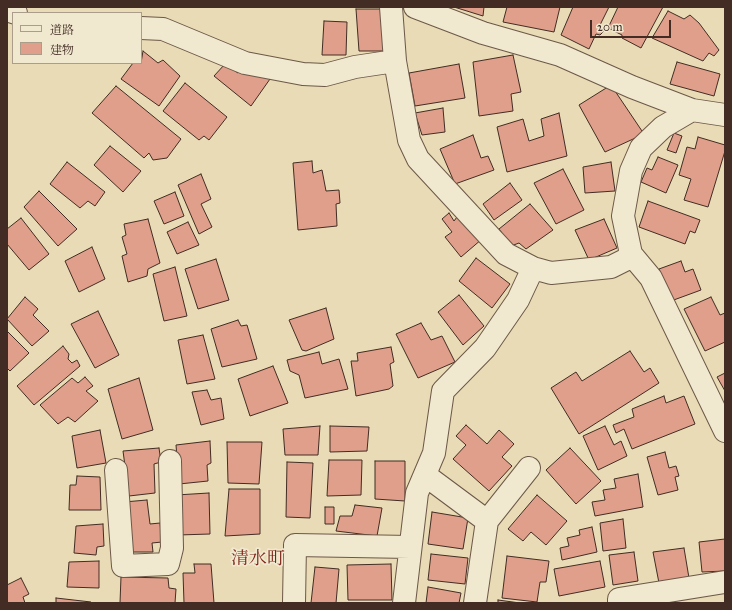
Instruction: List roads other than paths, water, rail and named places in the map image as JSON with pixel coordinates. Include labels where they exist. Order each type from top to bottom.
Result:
[{"type":"street","points":[[391,7],[395,61],[409,140],[418,159],[506,254],[533,268],[551,273],[611,267],[625,260],[631,254]]},
{"type":"street","points":[[415,7],[483,33],[560,55],[632,87],[692,110],[725,115]]},
{"type":"street","points":[[142,28],[163,29],[245,63],[303,74],[325,75],[355,67],[395,61]]},
{"type":"street","points":[[692,110],[663,127],[641,148],[631,171],[623,216],[631,254],[651,278],[725,431]]},
{"type":"street","points":[[404,603],[417,493],[434,453],[443,391],[485,348],[518,300],[533,268]]},
{"type":"street","points":[[116,470],[123,566],[168,564],[172,548],[170,461]]},
{"type":"street","points":[[475,603],[487,521],[529,468]]},
{"type":"street","points":[[425,475],[487,521]]},
{"type":"street","points":[[294,603],[295,545],[410,547]]},
{"type":"street","points":[[619,603],[619,600],[725,582]]},
{"type":"district","name":"清水町","points":[[258,560]]}]
